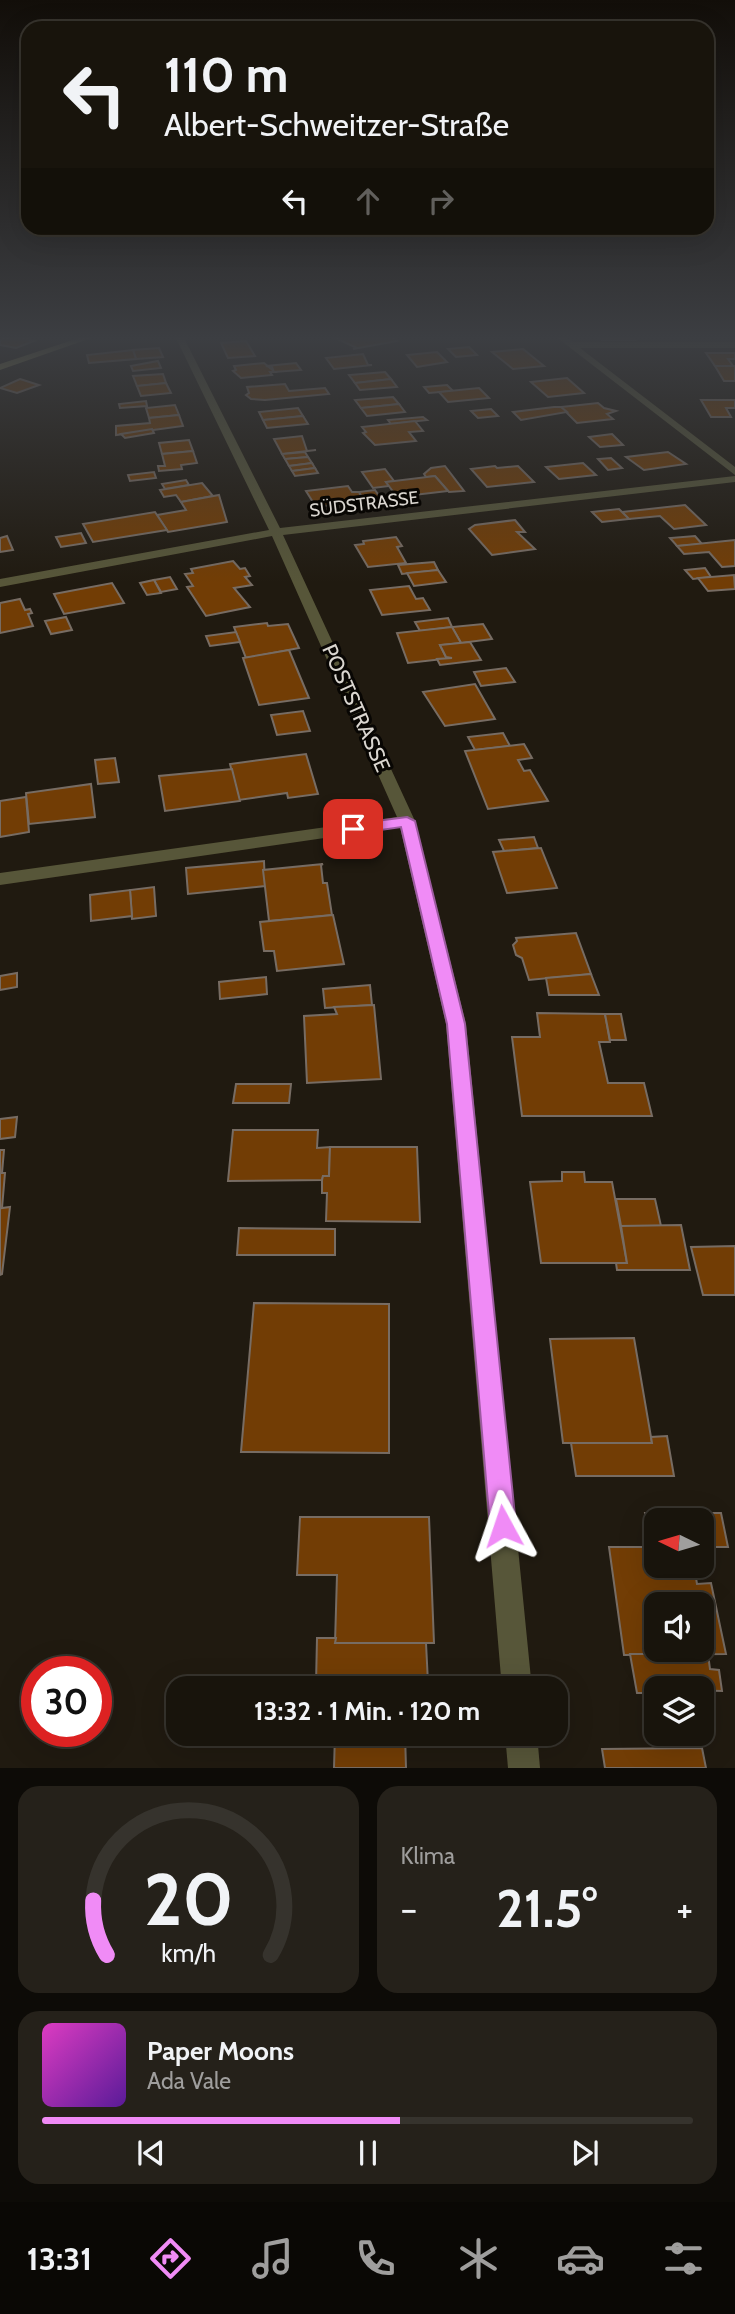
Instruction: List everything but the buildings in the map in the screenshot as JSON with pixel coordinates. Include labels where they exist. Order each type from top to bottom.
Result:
[{"type":"street","name":"POSTSTRASSE","points":[[220,419],[276,532],[407,821],[456,1024],[516,1676]]},
{"type":"street","points":[[666,419],[735,472]]},
{"type":"street","name":"SÜDSTRASSE","points":[[0,583],[276,532],[735,478]]},
{"type":"street","points":[[0,879],[407,821]]},
{"type":"street","points":[[522,1746],[524,1768]]},
{"type":"route","points":[[353,829],[407,821],[456,1024],[503,1526]]}]
